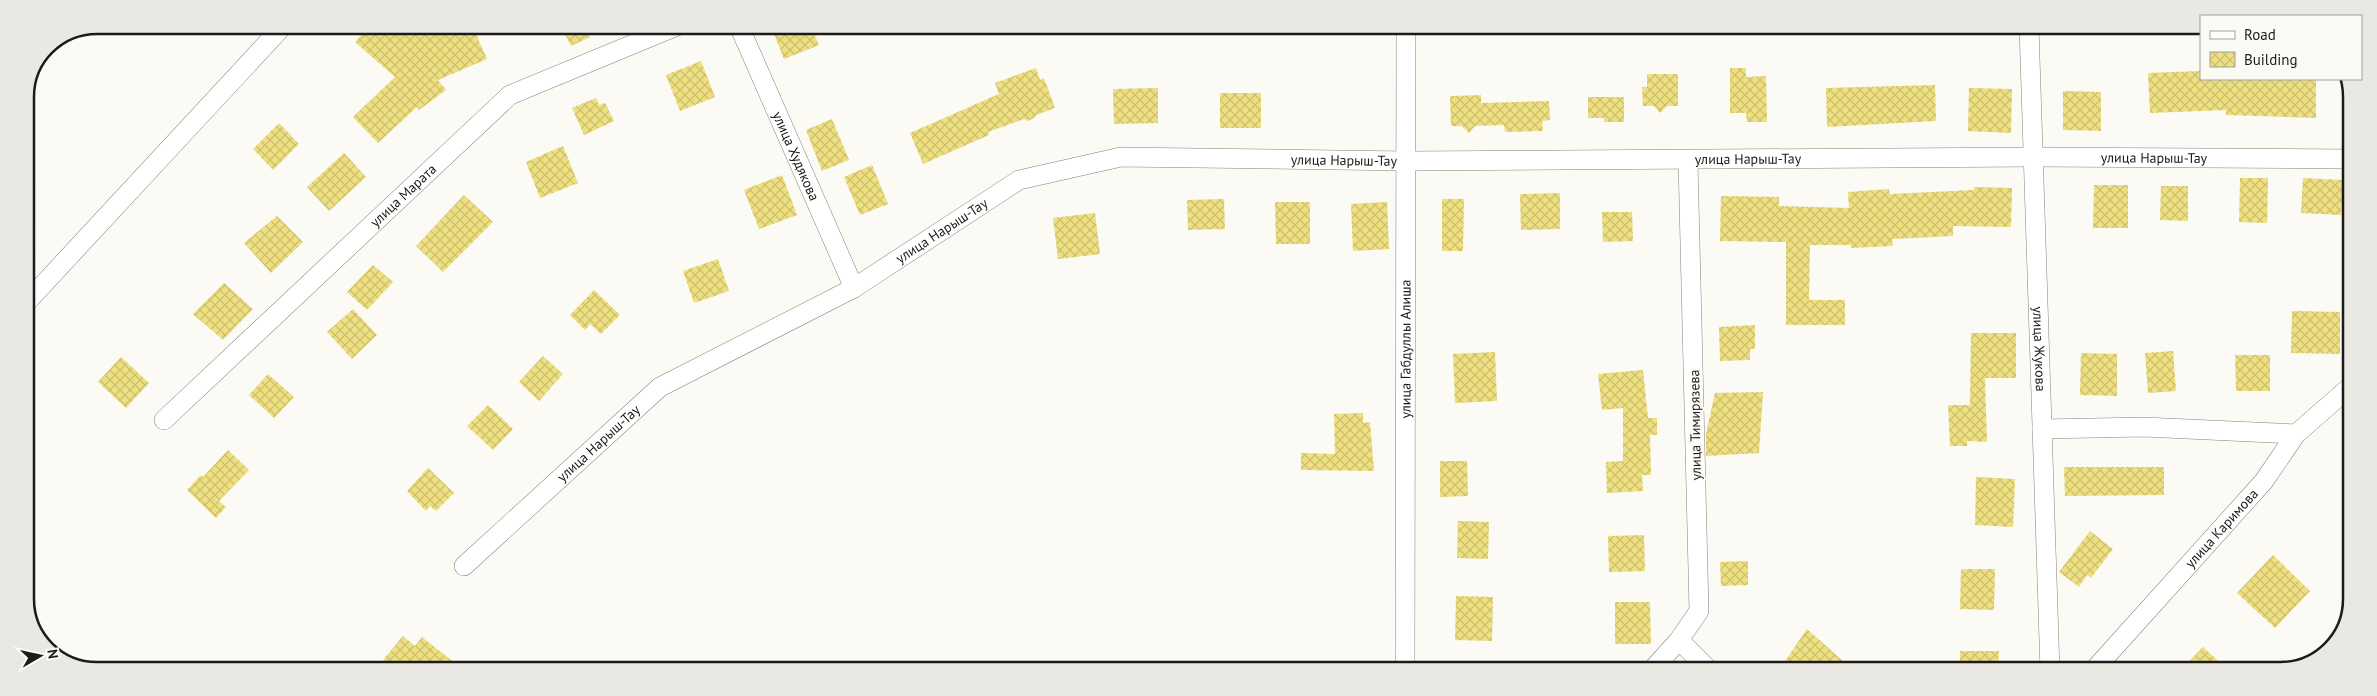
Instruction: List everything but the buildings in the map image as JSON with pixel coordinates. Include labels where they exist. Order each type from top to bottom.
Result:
[{"type":"street","points":[[34,294],[276,34]]},
{"type":"street","name":"улица Марата","points":[[164,420],[510,95],[658,34]]},
{"type":"street","name":"улица Худякова","points":[[743,34],[854,288]]},
{"type":"street","name":"улица Габдуллы Алиша","points":[[1405,662],[1406,34]]},
{"type":"street","name":"улица Жукова","points":[[2028,34],[2050,662]]},
{"type":"street","name":"улица Нарыш-Тау","points":[[464,566],[660,387],[854,288],[1019,180],[1121,157],[1406,161],[1688,161],[2034,157],[2343,159]]},
{"type":"street","name":"улица Тимирязева","points":[[1659,662],[1679,640],[1699,610],[1688,161]]},
{"type":"street","name":"улица Каримова","points":[[2101,662],[2264,481],[2296,434],[2343,393]]},
{"type":"street","points":[[2042,429],[2144,427],[2296,434]]},
{"type":"street","points":[[1679,640],[1701,662]]}]
